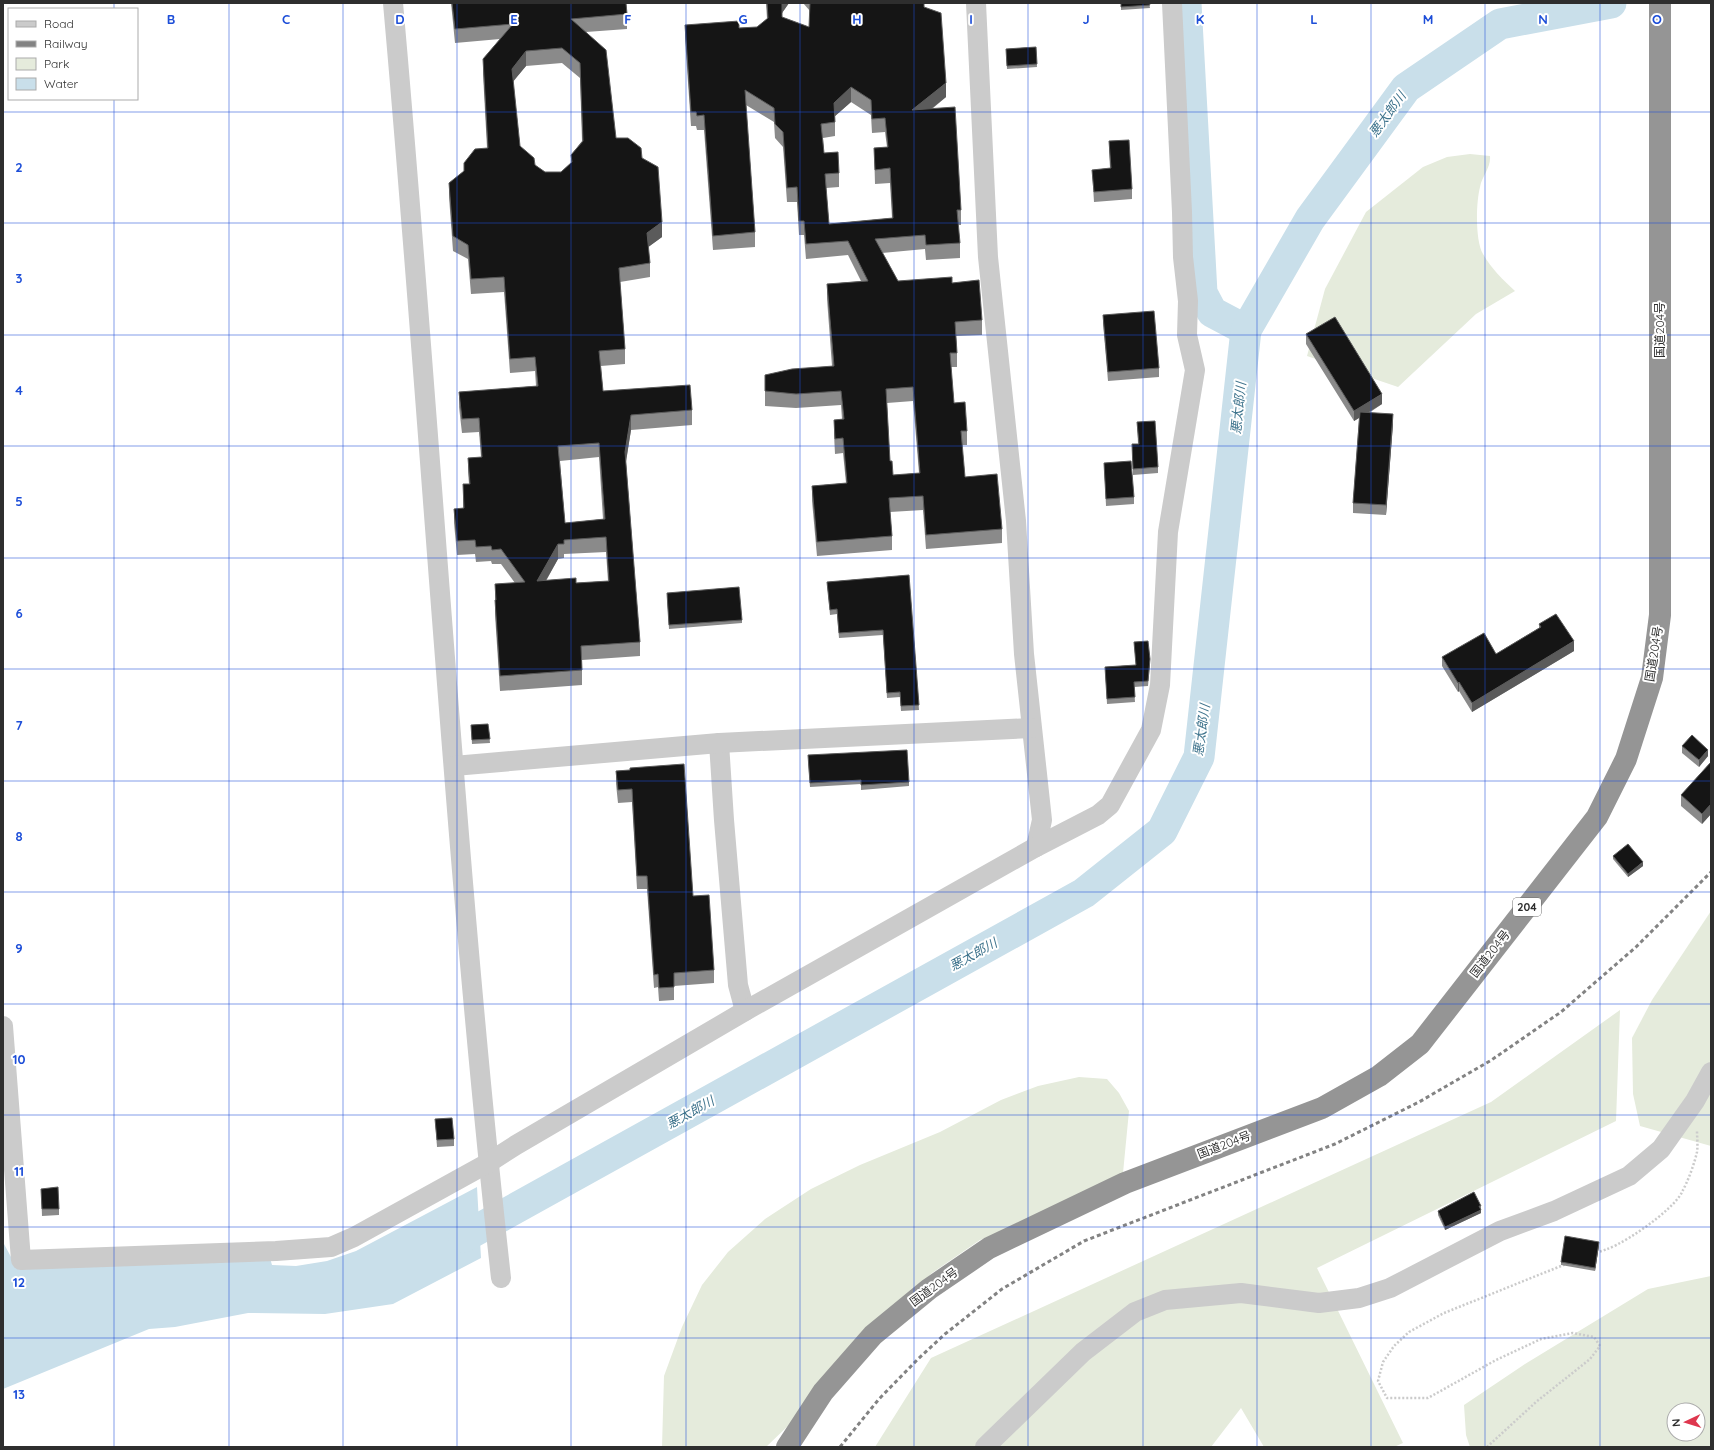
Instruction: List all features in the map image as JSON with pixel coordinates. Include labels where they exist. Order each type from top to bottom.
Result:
[{"type":"highway","name":"国道204号","points":[[787,1447],[823,1392],[873,1335],[929,1289],[989,1248],[1125,1182],[1322,1108],[1379,1076],[1420,1044],[1597,817],[1626,759],[1652,678],[1660,616],[1660,3]]},
{"type":"street","points":[[393,3],[454,766],[488,1163],[501,1278]]},
{"type":"street","points":[[976,3],[988,257],[1016,521],[1024,654],[1042,820],[1036,847]]},
{"type":"street","points":[[3,1026],[21,1260],[276,1251],[331,1247],[354,1237],[488,1163],[516,1145],[745,1011],[1036,847],[1098,815],[1110,805],[1151,730],[1160,685],[1168,532],[1194,370],[1187,335],[1188,301],[1183,257],[1172,3]]},
{"type":"street","points":[[454,766],[719,743],[1031,728]]},
{"type":"street","points":[[719,743],[738,985],[745,1011]]},
{"type":"street","points":[[985,1447],[1084,1352],[1135,1312],[1165,1300],[1241,1293],[1319,1302],[1359,1298],[1390,1288],[1500,1231],[1554,1211],[1629,1176],[1661,1149],[1695,1101],[1711,1072]]},
{"type":"path","points":[[1595,1252],[1603,1252],[1623,1242],[1658,1218],[1682,1194],[1697,1151],[1697,1128]]},
{"type":"path","points":[[1486,1447],[1536,1402],[1590,1359],[1600,1346],[1594,1337],[1574,1333],[1541,1339],[1496,1360],[1428,1398],[1387,1398],[1378,1381],[1383,1362],[1394,1346],[1409,1332],[1444,1313],[1568,1263]]},
{"type":"green space","points":[[1470,154],[1490,156],[1489,164],[1481,183],[1478,202],[1477,231],[1480,248],[1493,269],[1515,291],[1476,314],[1398,387],[1307,356],[1325,289],[1366,212],[1423,167],[1447,157]]},
{"type":"green space","points":[[1711,911],[1711,1146],[1640,1126],[1633,1094],[1632,1038],[1652,1000]]},
{"type":"green space","points":[[1620,1010],[1616,1121],[1317,1268],[1403,1443],[1394,1447],[1264,1447],[1241,1408],[1211,1447],[875,1447],[931,1358],[1491,1102]]},
{"type":"green space","points":[[1079,1077],[1107,1079],[1119,1093],[1129,1111],[1123,1173],[1021,1224],[980,1240],[932,1273],[907,1297],[838,1378],[766,1447],[662,1447],[664,1376],[682,1327],[702,1285],[728,1252],[765,1219],[811,1189],[860,1165],[940,1132],[1001,1100],[1038,1086]]},
{"type":"green space","points":[[1711,1276],[1711,1447],[1470,1447],[1466,1435],[1464,1405],[1525,1364],[1648,1289]]},
{"type":"water","points":[[477,1187],[481,1258],[393,1304],[325,1314],[248,1313],[175,1327],[149,1329],[3,1389],[3,1228],[4,1244],[17,1268],[270,1258],[272,1265],[296,1266],[327,1261],[356,1251]]},
{"type":"building","points":[[452,3],[626,3],[627,14],[571,19],[606,50],[616,138],[628,138],[641,148],[642,158],[658,167],[662,222],[647,233],[650,263],[619,268],[625,349],[599,351],[603,391],[690,385],[692,410],[631,415],[625,452],[640,642],[581,646],[582,670],[500,676],[495,584],[525,582],[501,549],[492,550],[491,546],[476,547],[475,540],[457,541],[454,509],[464,508],[463,484],[470,484],[468,458],[482,457],[479,418],[462,419],[459,392],[538,386],[535,357],[510,359],[504,277],[471,279],[468,245],[453,236],[449,183],[464,171],[464,163],[475,149],[488,148],[483,59],[513,24],[455,29]],"holes":[[[562,48],[580,63],[583,141],[571,155],[572,162],[561,172],[545,172],[535,165],[534,158],[520,146],[512,69],[526,51]],[[599,443],[605,519],[565,523],[558,446]],[[606,537],[609,581],[576,583],[576,578],[537,581],[558,544],[564,544],[564,540]]]},
{"type":"building","points":[[767,3],[782,3],[782,17],[809,27],[810,3],[924,3],[924,7],[941,13],[946,83],[912,110],[955,107],[961,210],[957,210],[960,243],[926,245],[925,235],[875,239],[898,281],[952,277],[952,283],[979,280],[982,320],[955,322],[957,353],[950,353],[954,403],[965,402],[967,431],[961,431],[965,477],[997,474],[1002,529],[926,535],[923,496],[889,498],[892,536],[817,542],[812,486],[847,483],[843,438],[835,439],[834,420],[844,419],[841,391],[796,394],[765,391],[765,375],[792,369],[834,366],[827,284],[868,281],[848,241],[806,244],[804,221],[799,221],[797,187],[787,188],[783,132],[775,124],[774,108],[745,90],[755,232],[713,236],[704,115],[697,116],[696,112],[691,112],[685,25],[739,21],[739,28],[757,27],[768,18]],"holes":[[[851,87],[871,100],[872,119],[885,118],[888,147],[874,148],[875,170],[890,168],[893,218],[829,224],[825,174],[839,173],[838,152],[824,153],[821,124],[835,122],[834,103]],[[913,387],[920,473],[893,475],[892,461],[890,461],[886,389]]]},
{"type":"building","points":[[1121,3],[1149,3],[1150,5],[1121,7]]},
{"type":"building","points":[[1036,47],[1037,64],[1007,66],[1006,49]]},
{"type":"building","points":[[1129,140],[1132,189],[1094,192],[1092,170],[1111,168],[1109,141]]},
{"type":"building","points":[[1154,311],[1159,368],[1108,372],[1103,315]]},
{"type":"building","points":[[1335,317],[1382,394],[1354,411],[1306,334]]},
{"type":"building","points":[[1360,412],[1393,414],[1386,505],[1353,503]]},
{"type":"building","points":[[1155,421],[1158,467],[1133,469],[1132,444],[1139,444],[1137,422]]},
{"type":"building","points":[[1131,461],[1134,497],[1106,499],[1104,463]]},
{"type":"building","points":[[909,575],[919,705],[901,706],[900,692],[887,693],[883,630],[839,633],[837,609],[830,610],[827,582]]},
{"type":"building","points":[[739,587],[742,620],[669,625],[667,593]]},
{"type":"building","points":[[1556,614],[1574,641],[1472,703],[1442,657],[1484,633],[1496,654],[1541,627],[1539,624]]},
{"type":"building","points":[[1148,641],[1150,659],[1148,681],[1134,682],[1135,697],[1107,699],[1105,667],[1136,665],[1134,642]]},
{"type":"building","points":[[488,724],[490,739],[472,740],[471,725]]},
{"type":"building","points":[[1692,735],[1708,750],[1699,760],[1682,746]]},
{"type":"building","points":[[907,750],[909,782],[861,785],[861,780],[810,783],[808,755]]},
{"type":"building","points":[[1711,762],[1711,804],[1702,814],[1681,795]]},
{"type":"building","points":[[684,764],[693,896],[709,895],[714,970],[674,973],[674,987],[659,988],[658,974],[654,975],[647,876],[637,876],[632,789],[618,790],[616,771],[630,770],[630,768]]},
{"type":"building","points":[[1628,844],[1643,862],[1628,874],[1613,856]]},
{"type":"building","points":[[452,1118],[454,1139],[437,1140],[435,1119]]},
{"type":"building","points":[[58,1187],[59,1209],[42,1209],[41,1189]]},
{"type":"building","points":[[1474,1192],[1481,1206],[1479,1206],[1481,1210],[1445,1227],[1438,1211]]},
{"type":"building","points":[[1565,1236],[1599,1242],[1595,1268],[1561,1262]]},
{"type":"waterway","points":[[1186,3],[1202,293],[1212,312],[1246,330]]},
{"type":"waterway","name":"悪太郎川","points":[[464,1237],[1084,893],[1162,831],[1199,757],[1246,330],[1310,219],[1406,88],[1500,24],[1611,3]]},
{"type":"railway","points":[[840,1447],[879,1399],[918,1359],[945,1334],[1002,1289],[1084,1241],[1335,1144],[1419,1102],[1490,1061],[1561,1012],[1636,947],[1711,872]]}]
